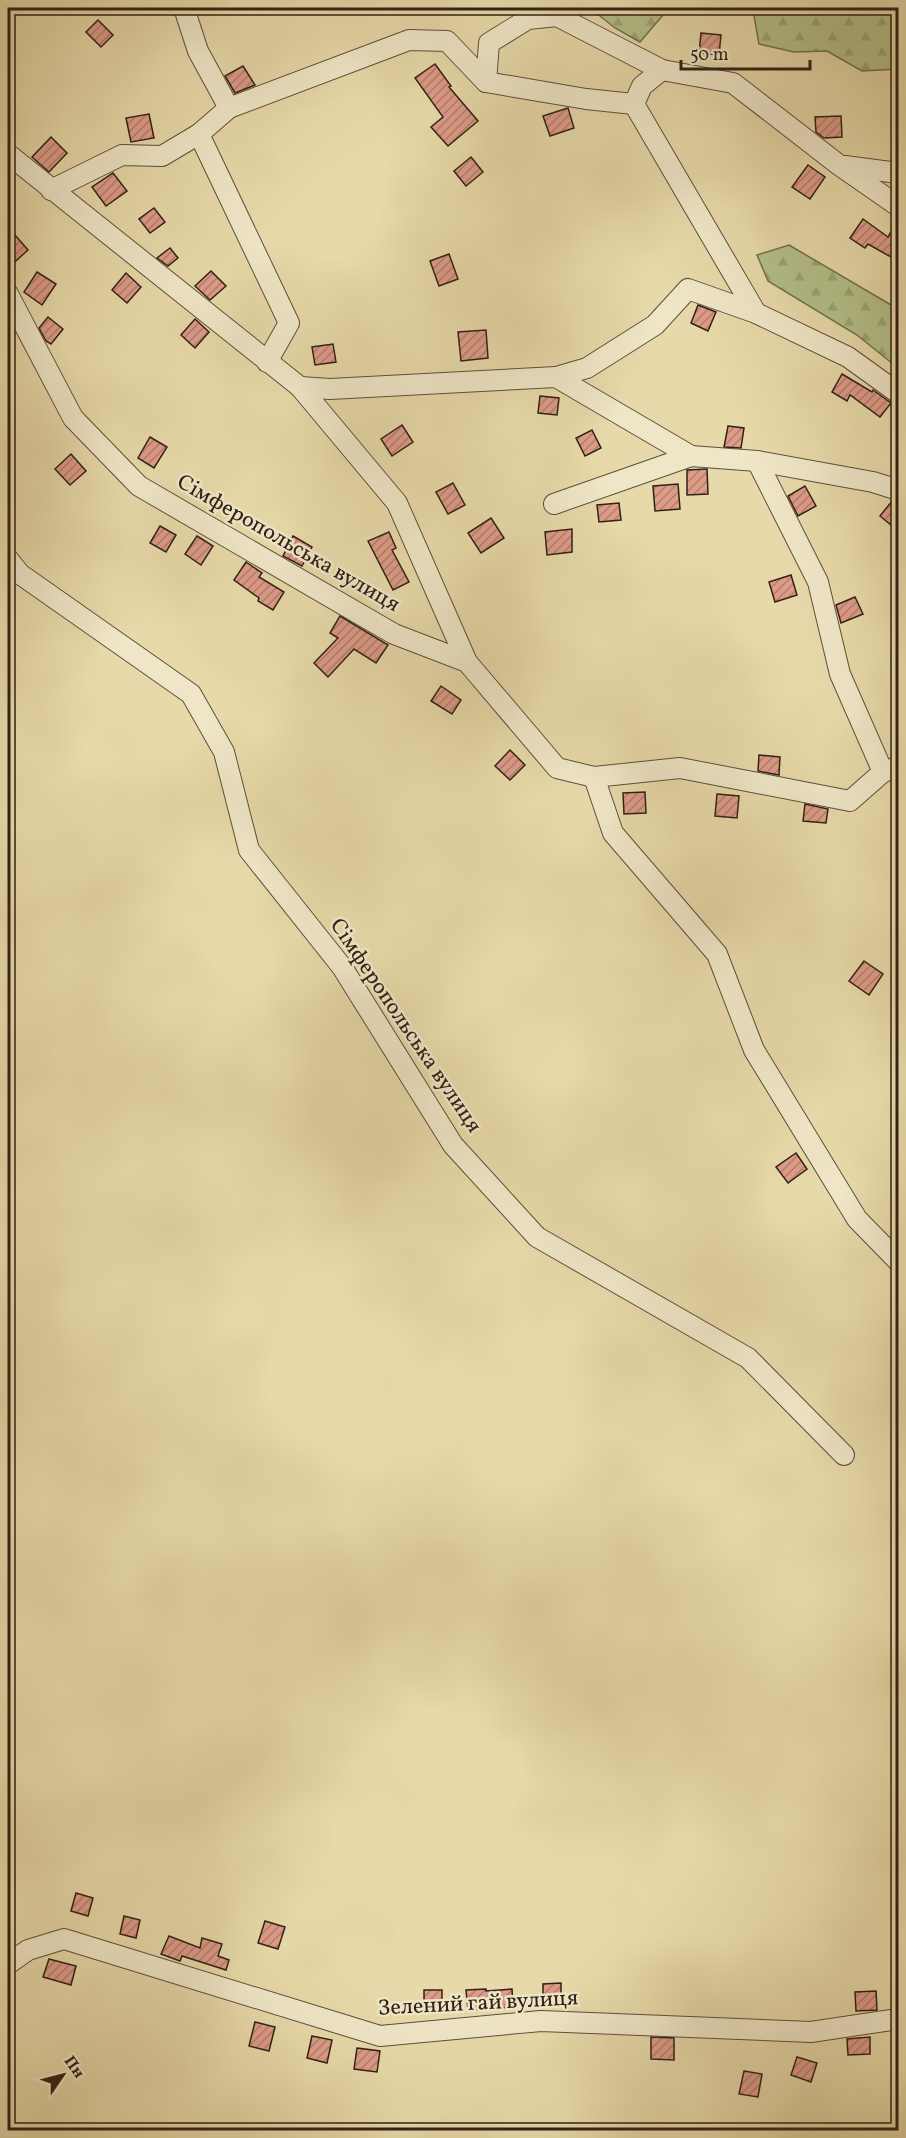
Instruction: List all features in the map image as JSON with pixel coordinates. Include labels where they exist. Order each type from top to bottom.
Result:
[{"type":"street","points":[[184,8],[198,51],[229,108]]},
{"type":"street","points":[[486,82],[489,43],[528,19],[553,12],[662,70],[733,82],[839,165],[898,206]]},
{"type":"street","points":[[51,190],[122,155],[162,156],[199,134],[229,108],[409,40],[447,41],[486,82],[586,99],[634,104]]},
{"type":"street","points":[[634,104],[642,86],[662,70]]},
{"type":"street","points":[[634,104],[756,313]]},
{"type":"street","points":[[199,134],[289,323],[267,362]]},
{"type":"street","points":[[8,154],[300,387],[397,503],[467,662]]},
{"type":"street","points":[[839,165],[898,173]]},
{"type":"street","points":[[300,387],[330,389],[556,377],[587,368],[655,325],[688,289],[756,313],[848,357],[898,393]]},
{"type":"street","name":"Сімферопольська вулиця","points":[[8,294],[73,418],[139,486],[394,633],[467,662],[557,768],[594,777],[680,768],[850,801],[891,770]]},
{"type":"street","points":[[556,377],[691,456]]},
{"type":"street","points":[[554,504],[691,456],[757,461],[873,482],[898,490]]},
{"type":"street","points":[[757,461],[818,582],[840,674],[891,770]]},
{"type":"street","name":"Сімферопольська вулиця","points":[[8,559],[20,574],[191,693],[224,752],[249,850],[342,967],[453,1145],[537,1237],[748,1358],[844,1455]]},
{"type":"street","points":[[594,777],[613,833],[717,954],[754,1050],[857,1219],[898,1261]]},
{"type":"street","name":"Зелений гай вулиця","points":[[8,1964],[28,1950],[64,1939],[380,2036],[541,2021],[811,2032],[898,2019]]},
{"type":"green space","points":[[590,8],[669,8],[640,42],[615,28]]},
{"type":"green space","points":[[746,8],[898,8],[898,69],[862,71],[827,51],[794,52],[759,44],[753,10]]},
{"type":"green space","points":[[789,245],[898,309],[898,368],[857,335],[768,281],[757,255]]},
{"type":"building","points":[[98,20],[113,35],[101,47],[86,32]]},
{"type":"building","points":[[701,33],[721,35],[719,55],[699,53]]},
{"type":"building","points":[[435,64],[451,86],[449,87],[478,121],[448,146],[431,127],[443,117],[415,78]]},
{"type":"building","points":[[243,66],[255,85],[235,93],[225,76]]},
{"type":"building","points":[[568,108],[574,128],[550,136],[543,116]]},
{"type":"building","points":[[149,114],[154,138],[131,142],[126,118]]},
{"type":"building","points":[[841,116],[842,137],[824,138],[816,132],[815,117]]},
{"type":"building","points":[[51,137],[67,153],[49,172],[32,157]]},
{"type":"building","points":[[471,157],[483,172],[466,186],[454,171]]},
{"type":"building","points":[[808,165],[825,177],[810,199],[792,187]]},
{"type":"building","points":[[113,173],[127,191],[106,206],[92,187]]},
{"type":"building","points":[[154,208],[165,222],[150,233],[139,219]]},
{"type":"building","points":[[863,219],[888,237],[898,219],[898,261],[868,244],[865,248],[850,238]]},
{"type":"building","points":[[8,227],[28,250],[8,268]]},
{"type":"building","points":[[170,248],[178,258],[168,266],[157,258]]},
{"type":"building","points":[[449,254],[458,279],[439,286],[430,261]]},
{"type":"building","points":[[211,271],[226,286],[210,300],[195,286]]},
{"type":"building","points":[[37,272],[56,284],[42,305],[24,292]]},
{"type":"building","points":[[126,273],[141,287],[127,303],[112,290]]},
{"type":"building","points":[[698,305],[716,312],[708,331],[691,323]]},
{"type":"building","points":[[48,317],[63,329],[51,344],[46,341],[39,328]]},
{"type":"building","points":[[195,319],[209,332],[195,348],[181,335]]},
{"type":"building","points":[[486,330],[488,358],[461,361],[458,332]]},
{"type":"building","points":[[333,344],[336,362],[315,365],[312,347]]},
{"type":"building","points":[[842,374],[872,392],[873,390],[891,403],[880,417],[850,395],[847,401],[832,392]]},
{"type":"building","points":[[540,396],[559,398],[557,415],[538,413]]},
{"type":"building","points":[[402,425],[413,442],[392,456],[381,439]]},
{"type":"building","points":[[728,426],[744,428],[741,448],[724,447]]},
{"type":"building","points":[[592,430],[601,448],[585,456],[576,438]]},
{"type":"building","points":[[150,437],[167,447],[154,468],[138,458]]},
{"type":"building","points":[[71,454],[86,471],[70,485],[55,469]]},
{"type":"building","points":[[707,469],[708,494],[687,495],[687,470]]},
{"type":"building","points":[[453,483],[465,505],[448,514],[436,492]]},
{"type":"building","points":[[678,484],[680,509],[655,511],[653,486]]},
{"type":"building","points":[[805,486],[816,506],[798,516],[788,496]]},
{"type":"building","points":[[892,501],[898,502],[898,531],[880,516]]},
{"type":"building","points":[[619,503],[621,520],[599,522],[597,505]]},
{"type":"building","points":[[491,518],[504,538],[481,553],[468,533]]},
{"type":"building","points":[[160,526],[176,535],[166,552],[150,543]]},
{"type":"building","points":[[572,529],[572,552],[547,555],[545,532]]},
{"type":"building","points":[[389,532],[396,548],[392,550],[409,582],[393,590],[368,541]]},
{"type":"building","points":[[197,536],[213,546],[201,565],[185,554]]},
{"type":"building","points":[[293,536],[312,547],[302,566],[283,556]]},
{"type":"building","points":[[246,562],[262,573],[259,577],[284,592],[273,610],[258,601],[259,598],[234,580]]},
{"type":"building","points":[[791,575],[797,595],[775,602],[769,582]]},
{"type":"building","points":[[855,597],[863,614],[841,623],[836,605]]},
{"type":"building","points":[[340,616],[388,645],[376,663],[354,649],[328,677],[314,663],[338,638],[330,633]]},
{"type":"building","points":[[441,686],[461,700],[452,714],[431,701]]},
{"type":"building","points":[[510,750],[525,765],[510,780],[495,766]]},
{"type":"building","points":[[759,755],[780,757],[779,775],[758,771]]},
{"type":"building","points":[[645,792],[646,813],[624,814],[623,793]]},
{"type":"building","points":[[717,794],[739,796],[737,818],[715,816]]},
{"type":"building","points":[[805,804],[828,809],[826,823],[803,821]]},
{"type":"building","points":[[864,961],[883,974],[869,995],[849,981]]},
{"type":"building","points":[[796,1153],[807,1169],[788,1183],[776,1167]]},
{"type":"building","points":[[76,1893],[93,1898],[88,1916],[71,1911]]},
{"type":"building","points":[[124,1916],[140,1920],[136,1938],[120,1934]]},
{"type":"building","points":[[265,1921],[285,1927],[278,1949],[258,1943]]},
{"type":"building","points":[[169,1936],[200,1948],[202,1938],[222,1944],[218,1956],[229,1960],[226,1970],[182,1956],[180,1961],[161,1954]]},
{"type":"building","points":[[49,1959],[76,1966],[71,1985],[43,1977]]},
{"type":"building","points":[[561,1983],[561,2006],[543,2006],[543,1984]]},
{"type":"building","points":[[486,1989],[486,1991],[512,1989],[513,2007],[468,2010],[466,1990]]},
{"type":"building","points":[[424,1990],[442,1990],[442,2009],[424,2009]]},
{"type":"building","points":[[876,1991],[877,2010],[856,2011],[855,1992]]},
{"type":"building","points":[[255,2022],[275,2027],[269,2051],[249,2046]]},
{"type":"building","points":[[312,2036],[332,2040],[327,2063],[307,2058]]},
{"type":"building","points":[[651,2037],[674,2038],[674,2060],[651,2059]]},
{"type":"building","points":[[870,2037],[870,2054],[848,2055],[847,2039]]},
{"type":"building","points":[[357,2048],[380,2051],[377,2072],[354,2069]]},
{"type":"building","points":[[797,2057],[817,2063],[811,2082],[791,2075]]},
{"type":"building","points":[[744,2071],[762,2074],[758,2097],[739,2094]]}]
